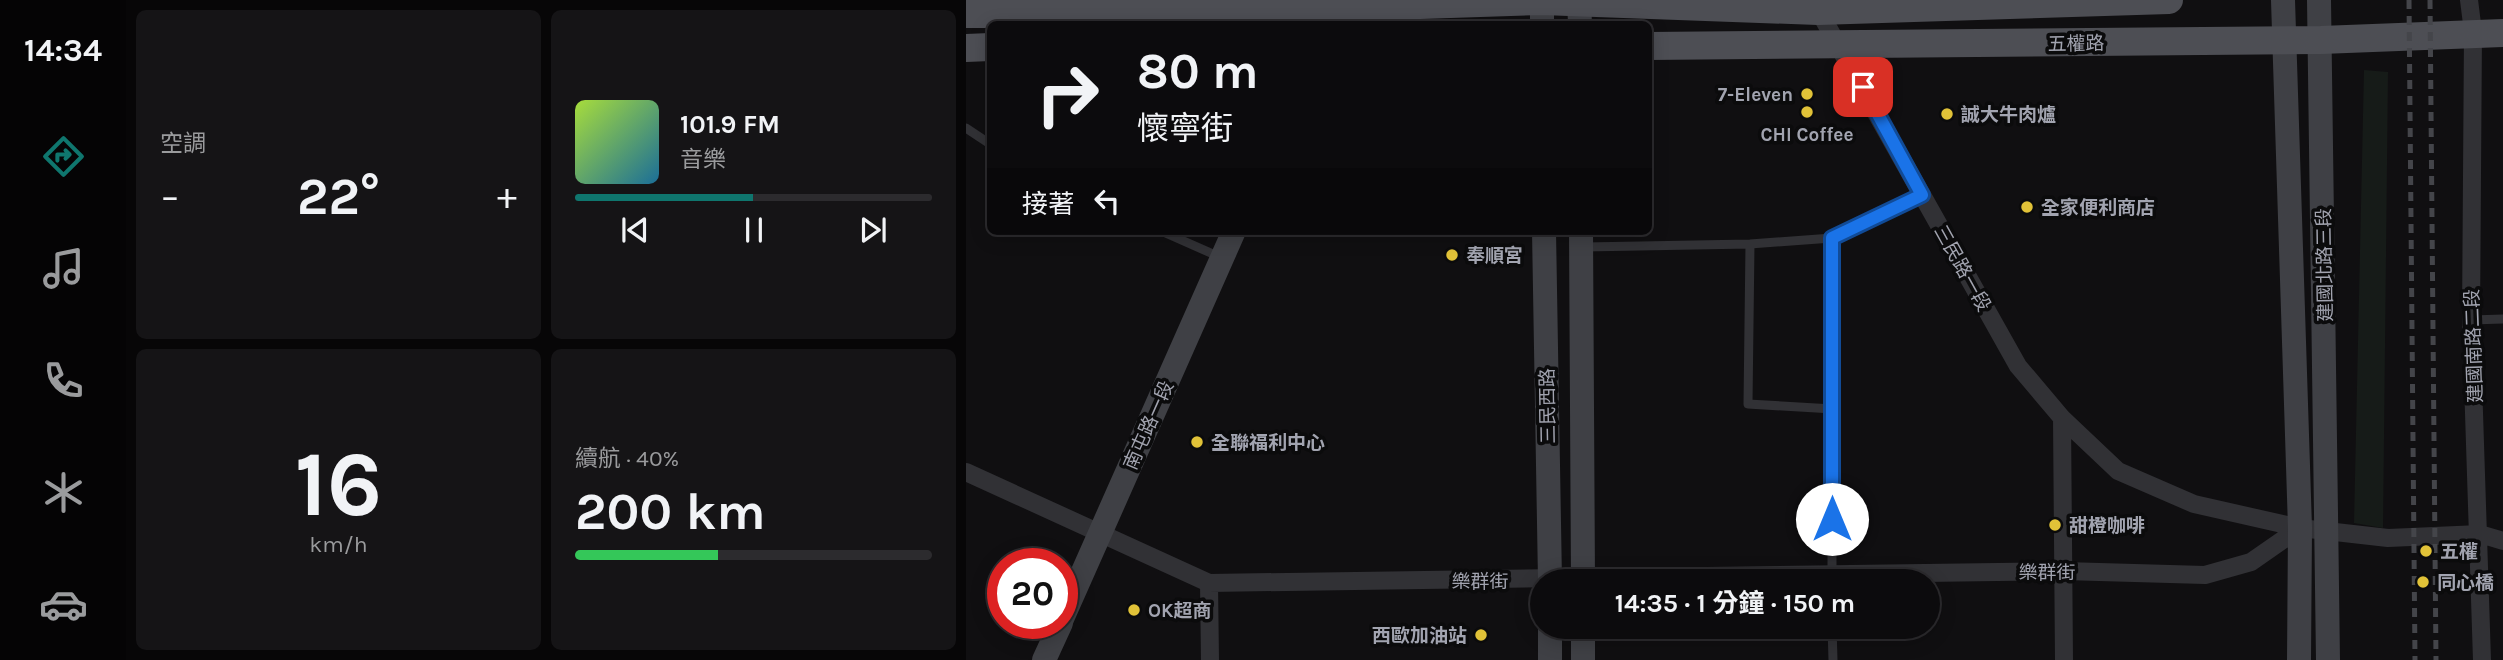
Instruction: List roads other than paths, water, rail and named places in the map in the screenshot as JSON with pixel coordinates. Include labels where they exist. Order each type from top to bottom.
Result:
[{"type":"main road","points":[[966,14],[1151,7],[1336,12],[2169,0]]},
{"type":"main road","name":"五權路","points":[[1652,46],[2321,40],[2473,32],[2503,33]]},
{"type":"main road","points":[[966,48],[987,47]]},
{"type":"street","name":"建國北路三段","points":[[2283,0],[2300,528],[2299,660]]},
{"type":"street","name":"建國北路三段","points":[[2319,0],[2328,660]]},
{"type":"street","name":"建國南路二段","points":[[2469,0],[2473,32],[2471,320],[2482,660]]},
{"type":"street","name":"三民路一段","points":[[1816,5],[2018,366],[2062,418],[2118,471],[2194,504],[2300,528],[2388,538],[2480,534],[2503,541]]},
{"type":"street","name":"南屯路一段","points":[[1078,583],[1232,235]]},
{"type":"street","name":"三民西路","points":[[1544,235],[1550,569]]},
{"type":"street","name":"三民西路","points":[[1581,239],[1583,569]]},
{"type":"street","points":[[2062,418],[2064,660]]},
{"type":"street","name":"樂群街","points":[[966,472],[1209,583],[1530,581]]},
{"type":"street","name":"樂群街","points":[[1940,574],[2064,571],[2205,575],[2251,562],[2300,528]]},
{"type":"street","points":[[1209,583],[1210,660]]},
{"type":"street","name":"南屯路一段","points":[[1044,660],[1053,639]]},
{"type":"street","points":[[1550,639],[1550,660]]},
{"type":"street","points":[[1583,639],[1583,660]]},
{"type":"lane","points":[[966,128],[987,142]]},
{"type":"lane","points":[[1581,239],[1750,244],[1832,238],[1922,195]]},
{"type":"lane","points":[[1170,235],[1222,258]]},
{"type":"lane","points":[[1832,238],[1832,569]]},
{"type":"lane","points":[[1750,244],[1748,404],[1833,409]]},
{"type":"lane","points":[[2471,320],[2503,319]]},
{"type":"lane","points":[[1832,639],[1833,660]]},
{"type":"railway","points":[[2409,0],[2415,660]]},
{"type":"railway","points":[[2430,0],[2436,660]]},
{"type":"place","name":"7-Eleven","points":[[1807,94]]},
{"type":"place","name":"CHI Coffee","points":[[1807,112]]},
{"type":"place","name":"誠大牛肉爐","points":[[1947,114]]},
{"type":"place","name":"全家便利商店","points":[[2027,207]]},
{"type":"place","name":"奉順宮","points":[[1452,255]]},
{"type":"place","name":"全聯福利中心","points":[[1197,442]]},
{"type":"place","name":"甜橙咖啡","points":[[2055,525]]},
{"type":"place","name":"五權","points":[[2426,551]]},
{"type":"place","name":"同心橋","points":[[2423,582]]},
{"type":"place","name":"OK超商","points":[[1134,610]]},
{"type":"place","name":"西歐加油站","points":[[1481,635]]}]
